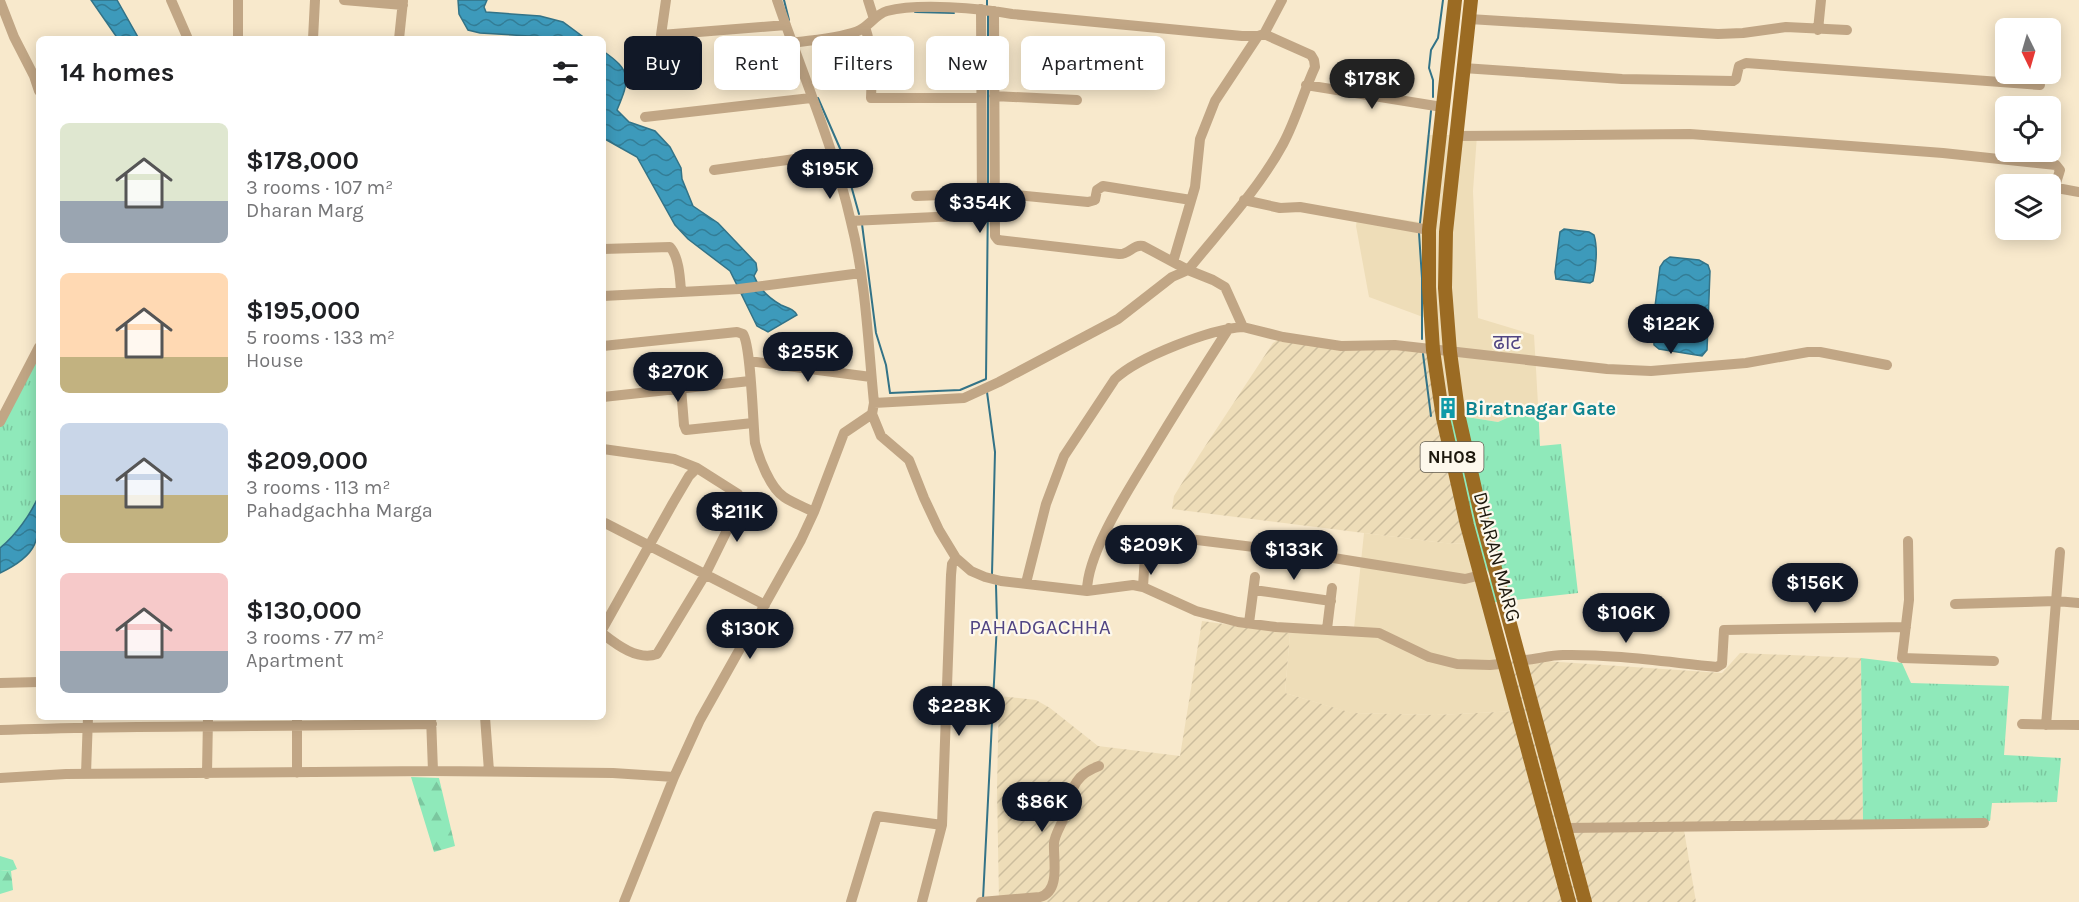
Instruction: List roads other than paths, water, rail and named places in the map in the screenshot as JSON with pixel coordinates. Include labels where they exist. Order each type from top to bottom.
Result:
[{"type":"main road","name":"DHARAN MARG","points":[[1455,0],[1429,230],[1429,287],[1433,350],[1443,418],[1467,525],[1569,902]]},
{"type":"main road","name":"DHARAN MARG","points":[[1471,0],[1446,232],[1445,288],[1450,352],[1460,418],[1483,524],[1585,902]]},
{"type":"street","points":[[171,0],[188,36]]},
{"type":"street","points":[[238,0],[238,36]]},
{"type":"street","points":[[313,36],[315,0]]},
{"type":"street","points":[[344,0],[403,3],[399,36]]},
{"type":"street","points":[[666,0],[661,35],[786,25]]},
{"type":"street","points":[[777,0],[790,36]]},
{"type":"street","points":[[868,0],[874,19]]},
{"type":"street","points":[[1173,262],[1195,187],[1200,139],[1211,110],[1282,0]]},
{"type":"street","points":[[1818,30],[1821,0]]},
{"type":"street","points":[[0,1],[14,37],[36,82]]},
{"type":"street","points":[[624,902],[674,777],[716,691],[765,606],[814,512],[844,433],[873,409],[964,398],[999,382],[1118,319],[1172,277],[1188,270],[1244,200],[1282,146],[1315,68],[1311,55],[1261,35],[981,9],[898,9],[883,12],[865,27],[852,33],[800,42]]},
{"type":"street","points":[[851,221],[978,215],[982,212],[981,9]]},
{"type":"street","points":[[994,11],[995,236],[998,240],[1119,254],[1126,254],[1139,245],[1225,288],[1243,327]]},
{"type":"street","points":[[1469,19],[1718,34],[1786,27],[1847,30]]},
{"type":"street","points":[[865,27],[872,69],[871,98],[981,98]]},
{"type":"street","points":[[1463,68],[1622,78],[1733,81],[1736,79],[1739,66],[1746,63],[2040,85]]},
{"type":"street","points":[[800,66],[831,154],[851,221],[861,273],[873,409],[881,436],[909,460],[939,531],[956,558],[971,571],[1001,581],[1087,591],[1133,585],[1143,587],[1196,611],[1249,623],[1379,633],[1430,657],[1457,664],[1490,665],[1505,661]]},
{"type":"street","points":[[1306,85],[1442,107]]},
{"type":"street","points":[[994,96],[1077,100]]},
{"type":"street","points":[[645,117],[811,98]]},
{"type":"street","points":[[1456,136],[1690,134],[1943,153],[2056,165],[2060,170],[2056,183],[2057,188],[2079,192]]},
{"type":"street","points":[[714,170],[831,154]]},
{"type":"street","points":[[916,196],[995,194],[1088,202],[1095,200],[1097,190],[1103,186],[1191,200]]},
{"type":"street","points":[[1244,200],[1280,208],[1300,207],[1429,230]]},
{"type":"street","points":[[606,249],[670,247],[677,267],[681,291]]},
{"type":"street","points":[[606,296],[739,289],[861,273]]},
{"type":"street","points":[[1026,583],[1046,504],[1064,456],[1115,379],[1125,369],[1211,332],[1243,327],[1282,337],[1332,345],[1395,345],[1607,369],[1651,371],[1746,363],[1808,352],[1820,352],[1887,365]]},
{"type":"street","points":[[1087,591],[1087,579],[1094,559],[1118,506],[1229,328]]},
{"type":"street","points":[[606,346],[740,332],[746,339],[758,454],[782,496],[814,512]]},
{"type":"street","points":[[0,422],[36,353]]},
{"type":"street","points":[[749,360],[871,378]]},
{"type":"street","points":[[606,397],[750,381]]},
{"type":"street","points":[[681,388],[686,430],[753,423]]},
{"type":"street","points":[[606,449],[674,459],[697,468],[738,494],[741,502],[705,575],[657,654],[650,657],[640,655],[616,644],[606,636]]},
{"type":"street","points":[[606,623],[689,476],[697,468]]},
{"type":"street","points":[[606,525],[765,606]]},
{"type":"street","points":[[1143,587],[1148,534],[1302,553],[1465,579],[1481,574]]},
{"type":"street","points":[[1908,541],[1909,600],[1902,658],[1994,661]]},
{"type":"street","points":[[2046,725],[2060,552]]},
{"type":"street","points":[[922,902],[942,825],[951,574],[952,564],[956,558]]},
{"type":"street","points":[[1249,623],[1256,577]]},
{"type":"street","points":[[1327,629],[1332,588]]},
{"type":"street","points":[[1254,590],[1330,601]]},
{"type":"street","points":[[1955,604],[2056,601],[2079,603]]},
{"type":"street","points":[[1521,660],[1546,656],[1582,656],[1717,667],[1722,664],[1724,630],[1906,627]]},
{"type":"street","points":[[0,683],[36,682]]},
{"type":"street","points":[[485,720],[489,771]]},
{"type":"street","points":[[0,730],[88,722],[432,721],[433,771]]},
{"type":"street","points":[[86,774],[88,722]]},
{"type":"street","points":[[207,774],[208,722]]},
{"type":"street","points":[[297,722],[297,773]]},
{"type":"street","points":[[2022,724],[2079,725]]},
{"type":"street","points":[[986,902],[1040,897],[1048,893],[1052,888],[1054,842],[1071,790],[1077,780],[1099,766]]},
{"type":"street","points":[[0,778],[86,774],[433,771],[613,773],[674,777]]},
{"type":"street","points":[[851,902],[877,816],[942,825]]},
{"type":"street","points":[[1566,828],[1984,823]]},
{"type":"water","points":[[91,0],[117,0],[137,36],[116,36]]},
{"type":"water","points":[[458,0],[487,0],[484,7],[486,12],[540,16],[563,22],[582,36],[480,33],[468,30],[459,14]]},
{"type":"water","points":[[606,53],[624,70],[624,90],[617,110],[629,122],[655,131],[670,147],[681,168],[682,179],[693,206],[718,223],[756,263],[757,270],[754,276],[765,293],[797,315],[768,332],[757,326],[730,271],[688,239],[675,225],[637,157],[606,140]]},
{"type":"water","points":[[1564,229],[1589,232],[1594,235],[1596,264],[1593,281],[1590,283],[1556,279],[1560,232]]},
{"type":"water","points":[[1670,257],[1699,260],[1708,265],[1710,271],[1707,350],[1702,356],[1659,349],[1654,345],[1653,322],[1660,267]]},
{"type":"water","points":[[36,501],[36,540],[31,551],[14,566],[0,573],[0,548],[12,537]]},
{"type":"waterway","points":[[784,0],[789,20]]},
{"type":"waterway","points":[[987,0],[987,8]]},
{"type":"waterway","points":[[1433,97],[1433,80],[1429,68],[1431,50],[1438,38],[1443,0]]},
{"type":"waterway","points":[[915,12],[954,13]]},
{"type":"waterway","points":[[988,14],[988,190]]},
{"type":"waterway","points":[[818,98],[842,153],[859,214]]},
{"type":"waterway","points":[[1420,223],[1431,111]]},
{"type":"waterway","points":[[862,224],[876,333],[886,365],[890,393],[960,390],[986,379],[988,197]]},
{"type":"waterway","points":[[1419,233],[1422,339]]},
{"type":"waterway","points":[[1423,354],[1431,416]]},
{"type":"waterway","points":[[987,392],[995,452],[992,574]]},
{"type":"waterway","points":[[983,899],[997,623],[996,585]]},
{"type":"place","name":"Biratnagar Gate","points":[[1448,408]]},
{"type":"district","name":"ढाट","points":[[1507,342]]},
{"type":"district","name":"PAHADGACHHA","points":[[1040,627]]}]
